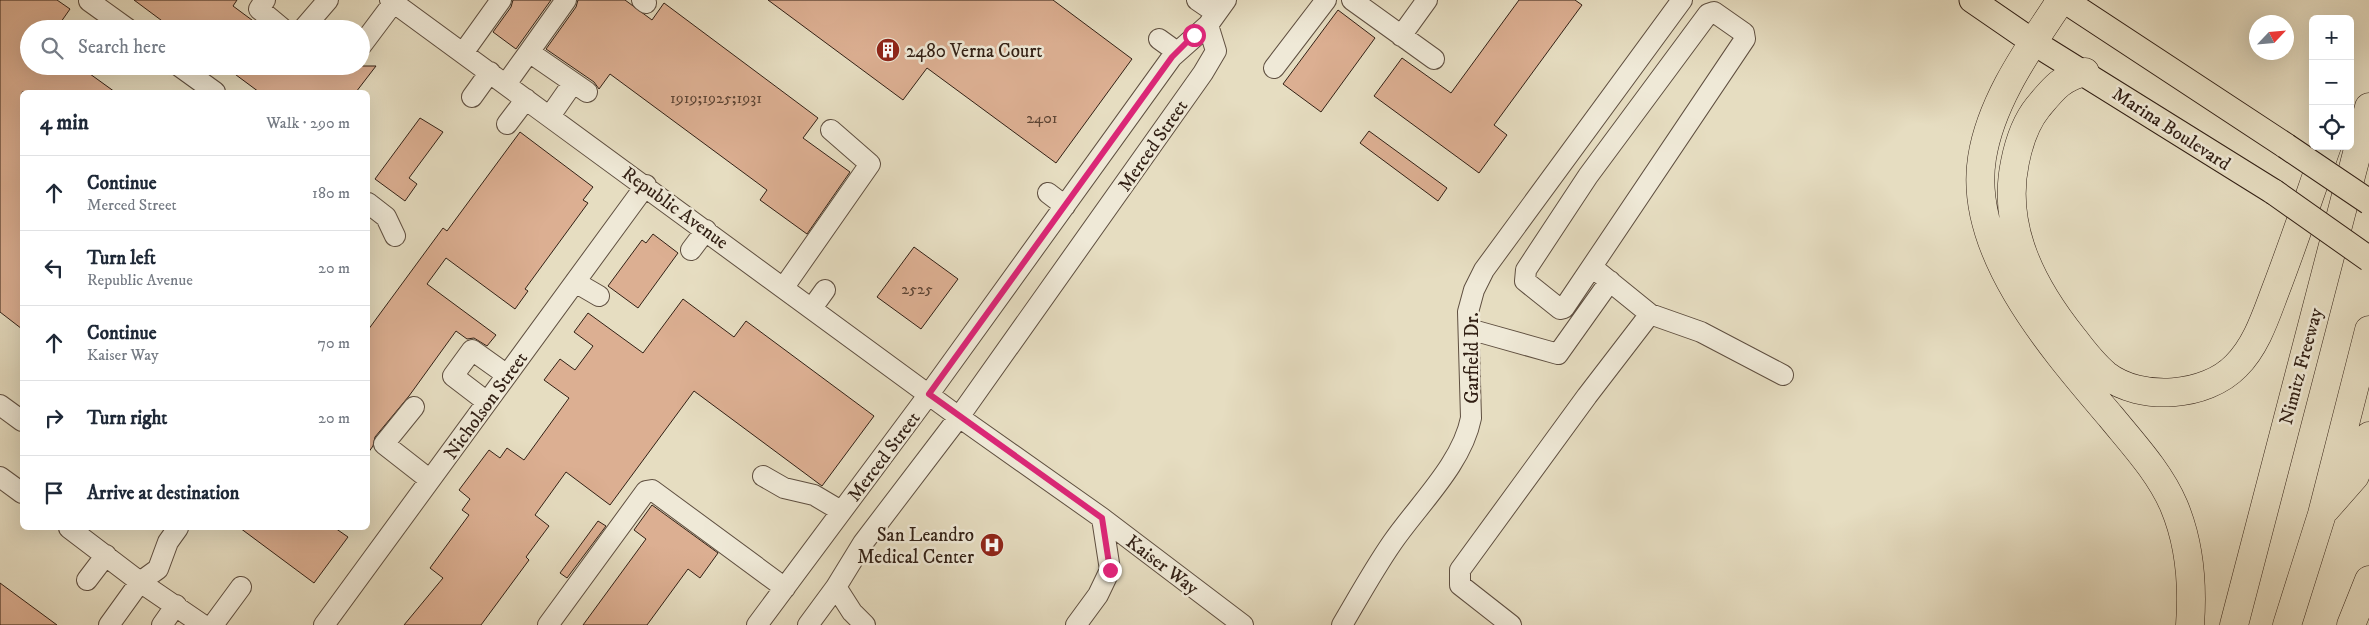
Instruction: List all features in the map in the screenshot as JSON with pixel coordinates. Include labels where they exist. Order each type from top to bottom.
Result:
[{"type":"highway","points":[[2063,0],[2033,42],[2006,88],[1989,131],[1982,158],[1983,212],[1999,258],[2033,319],[2054,349],[2151,468],[2174,504],[2183,528],[2188,550],[2192,596],[2190,625]]},
{"type":"highway","points":[[2085,72],[2069,76],[2050,92],[2029,118],[2020,140],[2012,179],[2011,198],[2015,233],[2029,270],[2057,318],[2087,356],[2107,376],[2131,386],[2158,392],[2190,390],[2219,379],[2243,358],[2262,326],[2293,246],[2326,150]]},
{"type":"highway","points":[[2354,105],[2369,88]]},
{"type":"highway","name":"Nimitz Freeway","points":[[2234,625],[2369,107]]},
{"type":"highway","points":[[2286,625],[2322,514],[2369,330]]},
{"type":"highway","points":[[2322,514],[2355,476],[2369,436]]},
{"type":"highway","points":[[2351,625],[2369,580]]},
{"type":"main road","name":"Marina Boulevard","points":[[1972,0],[2033,42],[2085,72],[2274,192],[2369,259]]},
{"type":"main road","points":[[2063,0],[2369,202]]},
{"type":"street","points":[[89,0],[116,20]]},
{"type":"street","points":[[265,0],[258,9],[272,20]]},
{"type":"street","points":[[311,20],[328,0]]},
{"type":"street","points":[[463,53],[501,0]]},
{"type":"street","points":[[472,97],[529,52],[566,0]]},
{"type":"street","points":[[1198,0],[1216,13]]},
{"type":"street","points":[[1274,68],[1326,0]]},
{"type":"street","points":[[1352,0],[1434,59]]},
{"type":"street","points":[[1401,36],[1427,0]]},
{"type":"street","name":"Garfield Dr.","points":[[1342,625],[1391,544],[1459,452],[1468,435],[1471,418],[1468,312],[1474,290],[1484,270],[1682,0]]},
{"type":"street","points":[[370,33],[392,1]]},
{"type":"street","name":"Republic Avenue","points":[[392,1],[646,185],[959,417]]},
{"type":"street","points":[[1714,12],[1744,32],[1745,39],[1592,267],[1564,308],[1560,309],[1525,281],[1526,270],[1588,176],[1708,14],[1714,12]]},
{"type":"street","name":"Merced Street","points":[[757,625],[929,394],[1034,235],[1065,206],[1177,52],[1216,13]]},
{"type":"street","name":"Merced Street","points":[[808,625],[836,587],[863,543],[959,417],[1204,73],[1216,51],[1216,13]]},
{"type":"street","points":[[1159,39],[1177,52]]},
{"type":"street","points":[[529,52],[580,87],[550,116]]},
{"type":"street","points":[[191,75],[212,90]]},
{"type":"street","points":[[507,124],[526,99]]},
{"type":"street","points":[[784,287],[870,164],[831,130]]},
{"type":"street","name":"Nicholson Street","points":[[324,625],[646,185]]},
{"type":"street","points":[[1048,193],[1065,206]]},
{"type":"street","points":[[370,205],[386,217],[395,236]]},
{"type":"street","points":[[691,250],[706,230]]},
{"type":"street","points":[[1592,267],[1650,314],[1702,332],[1783,375]]},
{"type":"street","points":[[1469,329],[1558,354],[1610,281]]},
{"type":"street","points":[[574,282],[599,296]]},
{"type":"street","points":[[812,308],[825,290]]},
{"type":"street","points":[[1511,625],[1460,585],[1460,570],[1586,396],[1650,314]]},
{"type":"street","points":[[487,402],[453,376],[462,363],[472,350],[507,375]]},
{"type":"street","points":[[0,405],[20,420]]},
{"type":"street","points":[[414,407],[384,444],[430,480]]},
{"type":"street","name":"Kaiser Way","points":[[959,417],[1102,518],[1243,625]]},
{"type":"street","points":[[762,476],[784,488],[814,495],[841,511]]},
{"type":"street","points":[[0,477],[20,492]]},
{"type":"street","points":[[548,625],[646,491],[652,490],[785,588]]},
{"type":"street","points":[[1076,625],[1092,603],[1110,570],[1102,518]]},
{"type":"street","points":[[73,530],[140,582],[203,625]]},
{"type":"street","points":[[109,625],[140,582],[158,569],[174,530]]},
{"type":"street","points":[[87,580],[106,554]]},
{"type":"street","points":[[213,625],[241,587]]},
{"type":"street","points":[[836,587],[852,612],[865,625]]},
{"type":"street","points":[[162,625],[176,605]]},
{"type":"building","points":[[0,0],[57,0],[70,9],[62,20],[20,20],[20,75],[91,75],[112,90],[20,90],[20,327],[0,312]]},
{"type":"building","points":[[134,0],[237,0],[233,6],[252,20],[161,20]]},
{"type":"building","points":[[513,0],[551,0],[516,49],[493,32],[511,7]]},
{"type":"building","points":[[578,0],[625,0],[652,20],[664,3],[818,118],[803,138],[850,172],[807,234],[760,200],[767,190],[610,74],[599,89],[594,82],[546,49],[576,7]]},
{"type":"building","points":[[768,0],[1053,0],[1132,59],[1056,163],[927,68],[903,100]]},
{"type":"building","points":[[1519,0],[1575,0],[1582,5],[1494,125],[1507,135],[1479,173],[1374,96],[1402,58],[1451,93]]},
{"type":"building","points":[[1338,10],[1375,38],[1321,112],[1283,84]]},
{"type":"building","points":[[370,66],[376,66],[370,74]]},
{"type":"building","points":[[236,75],[369,75],[358,90],[256,90]]},
{"type":"building","points":[[420,118],[443,132],[409,178],[417,184],[405,201],[375,179]]},
{"type":"building","points":[[1369,131],[1447,188],[1438,201],[1360,143]]},
{"type":"building","points":[[520,132],[593,187],[583,200],[588,203],[525,289],[528,291],[515,309],[446,258],[427,284],[496,335],[487,346],[474,338],[467,339],[456,331],[409,396],[375,437],[370,450],[370,327],[443,228],[447,231]]},
{"type":"building","points":[[653,234],[678,253],[638,308],[608,286],[642,240],[646,243]]},
{"type":"building","points":[[914,247],[958,279],[921,329],[877,297]]},
{"type":"building","points":[[683,299],[734,337],[746,321],[874,416],[822,486],[694,391],[610,505],[566,472],[535,515],[549,526],[526,557],[529,560],[481,625],[404,625],[443,578],[430,568],[469,515],[462,510],[470,499],[459,490],[489,450],[500,458],[507,448],[524,460],[569,398],[544,380],[560,359],[575,370],[593,346],[574,332],[588,313],[643,353]]},
{"type":"building","points":[[652,505],[718,553],[700,578],[688,569],[647,625],[583,625],[646,539],[634,530]]},
{"type":"building","points":[[598,521],[606,526],[567,578],[560,573]]},
{"type":"building","points":[[243,530],[338,530],[348,537],[314,583]]},
{"type":"building","points":[[0,583],[57,625],[0,625]]},
{"type":"place","name":"2480 Verna Court","points":[[888,50]]},
{"type":"place","name":"San Leandro Medical Center","points":[[992,545]]},
{"type":"route","points":[[1110,570],[1102,518],[929,394],[1172,57],[1194,35]]}]
